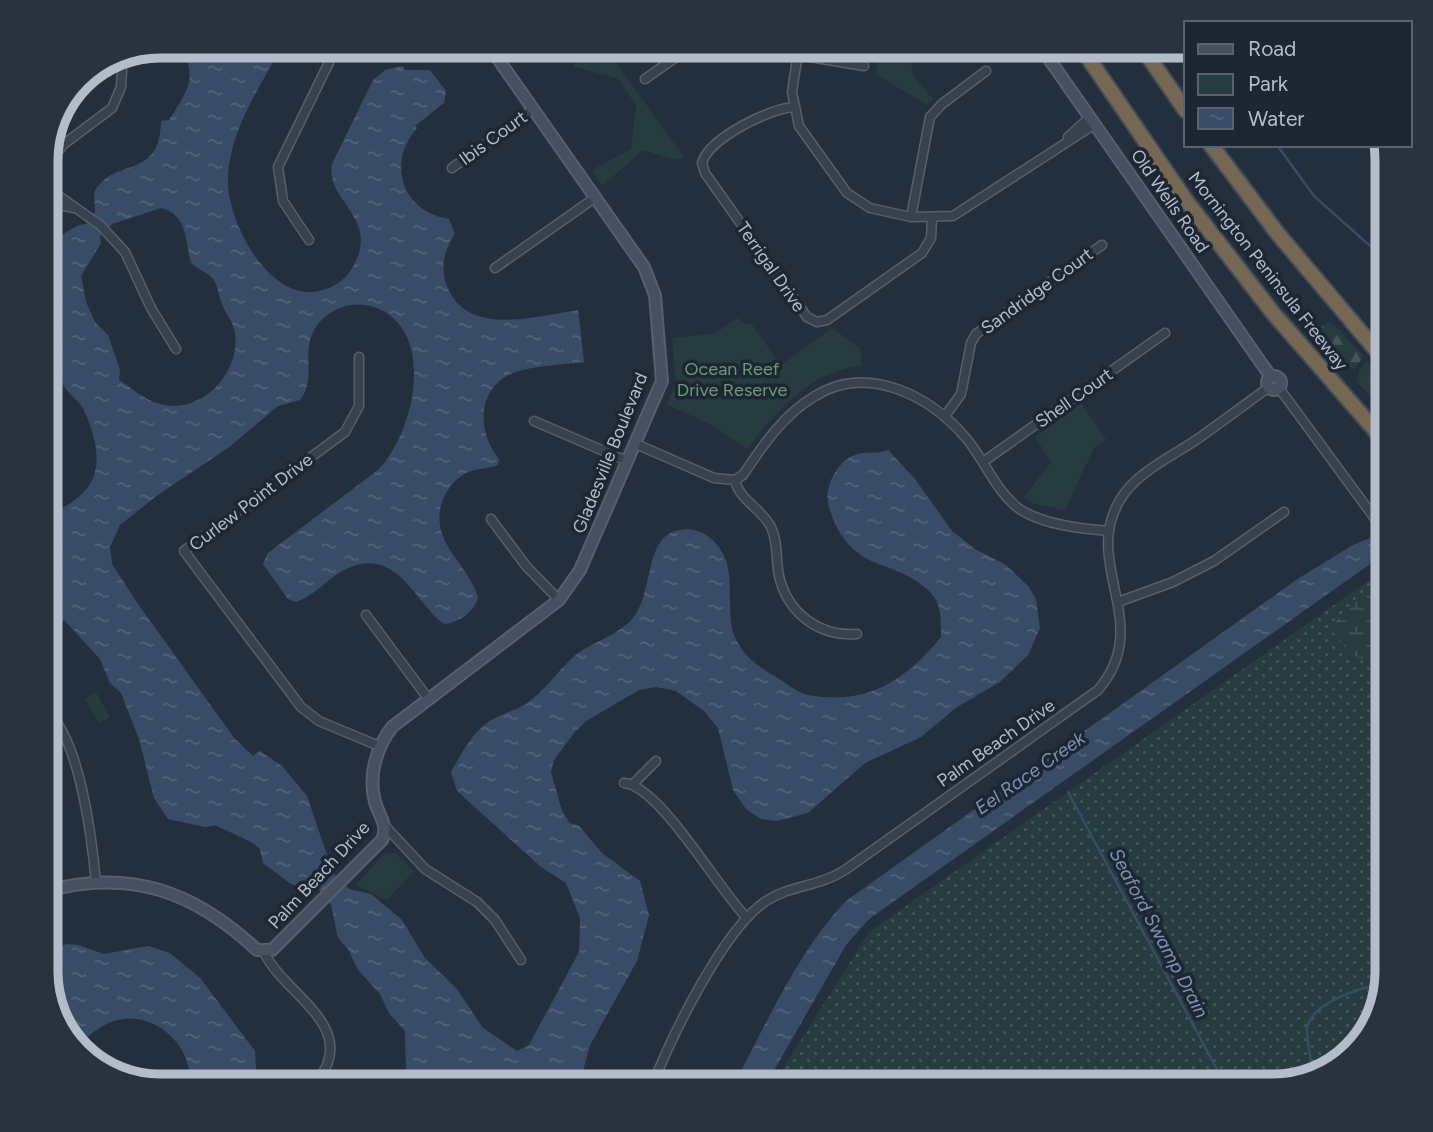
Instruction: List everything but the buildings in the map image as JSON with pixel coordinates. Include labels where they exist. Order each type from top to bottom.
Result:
[{"type":"highway","name":"Mornington Peninsula Freeway","points":[[1088,58],[1194,211],[1273,313],[1375,429]]},
{"type":"highway","points":[[1148,58],[1184,108]]},
{"type":"highway","name":"Mornington Peninsula Freeway","points":[[1213,147],[1278,234],[1375,348]]},
{"type":"street","points":[[309,240],[283,201],[278,167],[331,58]]},
{"type":"street","name":"Gladesville Boulevard","points":[[379,746],[392,727],[427,697],[559,600],[580,570],[662,381],[655,295],[644,267],[498,58]]},
{"type":"street","points":[[645,79],[675,58]]},
{"type":"street","points":[[797,58],[792,92],[799,126],[847,193],[870,208],[911,217],[953,216],[972,206],[1093,120]]},
{"type":"street","points":[[815,58],[864,66]]},
{"type":"street","name":"Old Wells Road","points":[[1049,58],[1273,384],[1375,519]]},
{"type":"street","points":[[58,151],[112,108],[121,87],[122,70]]},
{"type":"street","points":[[911,217],[930,117],[942,104],[986,71]]},
{"type":"street","name":"Terrigal Drive","points":[[793,107],[769,111],[757,117],[710,150],[702,163],[705,173],[807,317],[817,322],[827,320],[922,253],[931,238],[932,218]]},
{"type":"street","name":"Ibis Court","points":[[452,168],[534,109]]},
{"type":"street","points":[[58,196],[107,230],[125,252],[151,308],[176,349]]},
{"type":"street","points":[[495,268],[596,197]]},
{"type":"street","points":[[58,202],[74,208]]},
{"type":"street","name":"Sandridge Court","points":[[945,416],[961,394],[971,343],[976,334],[1102,245]]},
{"type":"street","name":"Shell Court","points":[[983,462],[1165,333]]},
{"type":"street","name":"Curlew Point Drive","points":[[359,357],[359,406],[345,432],[184,551],[301,707],[319,721],[379,746]]},
{"type":"street","points":[[735,480],[786,419],[816,394],[855,383],[888,385],[922,399],[945,416],[1009,498],[1025,512],[1058,523],[1109,531]]},
{"type":"street","name":"Palm Beach Drive","points":[[658,1074],[707,977],[746,918],[774,895],[826,882],[845,870],[1091,696],[1109,676],[1121,646],[1122,627],[1110,563],[1109,531],[1113,513],[1130,485],[1273,384]]},
{"type":"street","points":[[534,421],[627,461]]},
{"type":"street","points":[[636,443],[714,478],[735,480]]},
{"type":"street","points":[[735,480],[741,496],[761,513],[771,527],[778,552],[781,581],[796,608],[827,633],[838,636],[857,634]]},
{"type":"street","points":[[1118,602],[1173,582],[1214,561],[1284,512]]},
{"type":"street","points":[[491,519],[526,566],[559,600]]},
{"type":"street","points":[[366,615],[427,697]]},
{"type":"street","points":[[58,727],[74,763],[83,794],[91,827],[96,883]]},
{"type":"street","points":[[379,746],[373,790],[385,826],[425,869],[477,902],[495,920],[521,960]]},
{"type":"street","points":[[656,761],[628,783],[663,812],[695,848],[746,918]]},
{"type":"street","name":"Palm Beach Drive","points":[[58,889],[96,883],[153,888],[179,895],[227,922],[257,950],[264,952],[274,948],[382,840],[385,826]]},
{"type":"street","points":[[264,952],[269,962],[300,993],[327,1031],[331,1054],[322,1074]]},
{"type":"green space","points":[[575,58],[613,58],[684,157],[675,160],[643,150],[602,186],[592,170],[631,149],[636,105],[617,78],[574,67]]},
{"type":"green space","points":[[910,58],[913,75],[933,99],[927,105],[876,74],[878,60]]},
{"type":"green space","name":"Ocean Reef Drive Reserve","points":[[737,318],[748,325],[751,323],[781,365],[832,328],[860,348],[862,366],[827,375],[811,384],[783,407],[747,449],[706,422],[667,405],[676,383],[672,338],[716,333]]},
{"type":"green space","points":[[1330,321],[1364,356],[1354,369],[1342,363],[1320,337],[1321,327]]},
{"type":"green space","points":[[1366,361],[1375,370],[1375,401],[1357,382],[1359,371]]},
{"type":"green space","points":[[1081,403],[1106,439],[1094,448],[1065,510],[1035,504],[1024,497],[1051,462],[1035,437]]},
{"type":"green space","points":[[1375,576],[1375,973],[1370,1005],[1362,1023],[1350,1040],[1335,1053],[1306,1069],[1274,1074],[780,1074],[869,932]]},
{"type":"green space","points":[[1375,593],[1375,668],[1372,662],[1351,655],[1330,628],[1360,594]]},
{"type":"green space","points":[[96,692],[110,717],[99,723],[85,699]]},
{"type":"green space","points":[[385,853],[395,853],[414,871],[387,900],[355,885]]},
{"type":"water","points":[[187,58],[275,58],[239,129],[229,165],[228,183],[230,201],[245,241],[272,276],[288,287],[307,292],[332,287],[342,281],[356,262],[361,242],[359,229],[335,187],[332,164],[373,80],[385,70],[403,66],[404,70],[430,70],[446,91],[444,103],[415,126],[417,128],[402,156],[401,170],[410,196],[420,207],[433,215],[449,219],[455,234],[446,253],[444,273],[447,286],[457,302],[470,313],[504,320],[578,310],[584,362],[519,371],[505,377],[495,386],[484,409],[484,422],[486,435],[499,459],[498,465],[462,475],[451,485],[442,502],[439,516],[445,541],[478,597],[474,607],[461,619],[444,624],[402,578],[390,569],[376,564],[361,564],[342,571],[296,602],[288,599],[263,564],[268,553],[378,470],[391,453],[402,431],[414,381],[413,356],[406,334],[392,317],[371,306],[347,306],[325,317],[311,337],[308,380],[300,400],[278,406],[228,448],[159,494],[120,525],[110,547],[112,564],[138,604],[235,739],[253,756],[260,751],[282,766],[307,796],[333,873],[349,889],[371,894],[402,920],[425,958],[457,989],[483,1028],[517,1051],[529,1045],[579,952],[580,918],[566,883],[541,867],[457,791],[451,772],[469,742],[486,723],[527,703],[572,658],[620,630],[636,615],[659,544],[667,535],[680,530],[692,530],[703,533],[716,544],[728,568],[731,622],[740,647],[762,668],[795,690],[808,695],[849,697],[884,686],[914,666],[941,637],[939,607],[930,592],[917,581],[854,550],[843,538],[834,521],[828,502],[829,485],[839,466],[852,456],[888,450],[915,479],[952,531],[975,549],[1006,565],[1029,587],[1036,599],[1040,628],[1028,655],[1000,682],[957,707],[921,737],[865,763],[808,813],[777,821],[761,819],[746,809],[733,790],[718,728],[704,711],[676,691],[656,687],[639,690],[586,721],[574,733],[554,760],[551,772],[562,811],[570,823],[579,826],[602,853],[640,881],[649,915],[637,961],[590,1045],[582,1074],[397,1074],[406,1069],[405,1031],[389,1013],[380,994],[358,970],[348,949],[338,938],[331,905],[319,890],[311,892],[291,884],[263,863],[260,849],[253,843],[215,825],[205,827],[168,819],[154,798],[139,739],[121,693],[110,683],[100,659],[65,621],[58,619],[58,510],[79,497],[89,486],[97,460],[91,428],[84,410],[62,383],[58,368],[58,240],[74,227],[86,224],[95,212],[94,193],[103,181],[145,161],[153,153],[159,140],[161,121],[169,120],[186,92],[190,77]],"holes":[[[161,208],[176,216],[184,230],[191,263],[215,282],[223,307],[233,325],[235,344],[233,359],[217,386],[191,403],[176,406],[149,400],[119,380],[120,370],[108,335],[95,322],[86,302],[81,276],[101,243],[100,236],[112,224]]]},
{"type":"water","name":"Eel Race Creek","points":[[1375,536],[1375,561],[869,919],[846,945],[772,1074],[739,1074],[797,966],[828,921],[846,901],[1299,578],[1353,545]]},
{"type":"water","points":[[66,944],[78,945],[104,954],[148,946],[170,953],[200,978],[255,1051],[256,1074],[189,1074],[178,1044],[168,1033],[141,1020],[111,1022],[83,1039],[68,1018],[61,999],[58,948]]},
{"type":"waterway","points":[[1278,147],[1314,196],[1375,250]]},
{"type":"waterway","name":"Seaford Swamp Drain","points":[[1068,792],[1220,1074]]},
{"type":"waterway","points":[[1311,1063],[1307,1038],[1310,1020],[1326,1004],[1374,986]]}]
